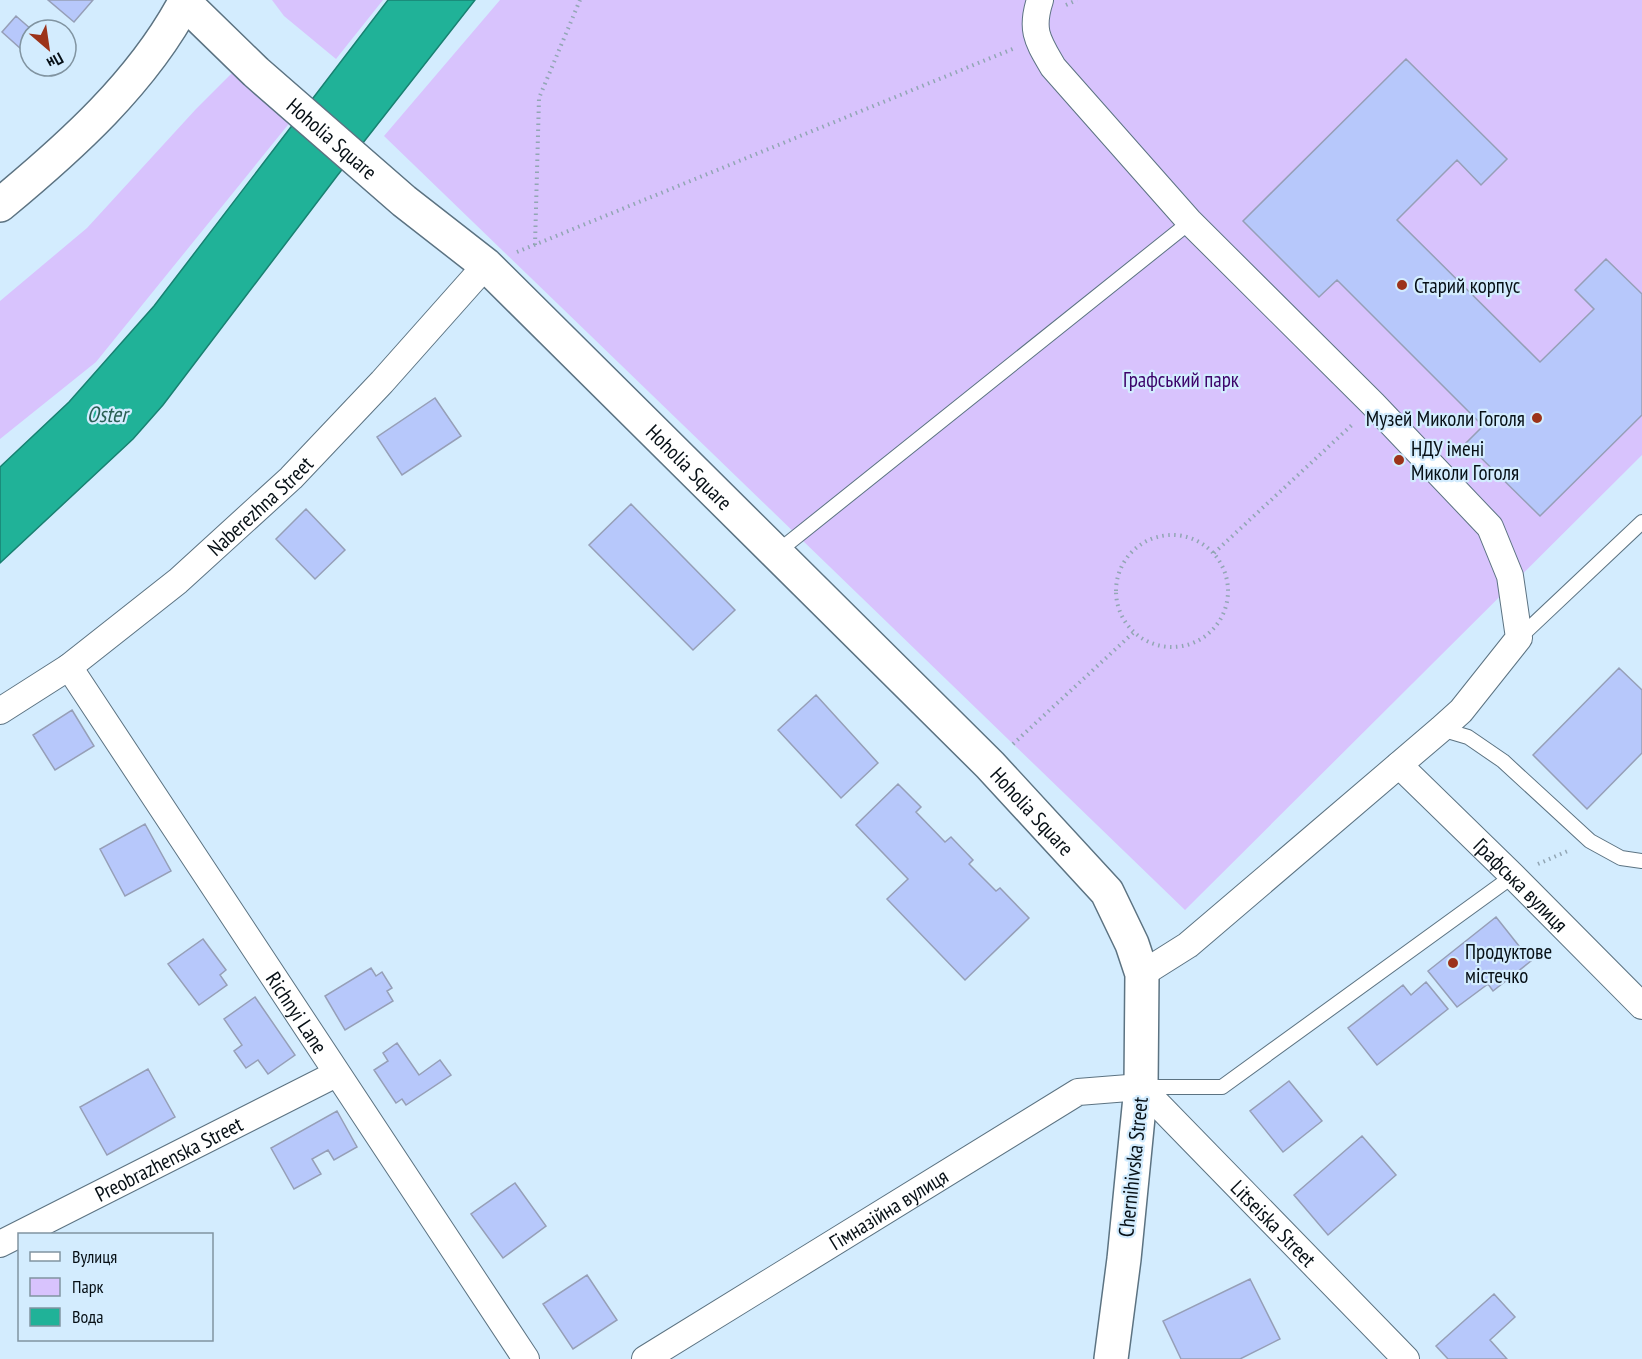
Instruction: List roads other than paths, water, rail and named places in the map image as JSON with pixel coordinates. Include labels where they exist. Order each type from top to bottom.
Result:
[{"type":"street","points":[[1040,0],[1034,17],[1037,39],[1053,67],[1190,222],[1373,404],[1490,527],[1510,576],[1519,638],[1461,711],[1441,729],[1188,945],[1142,974]]},
{"type":"street","points":[[0,205],[41,172],[114,100],[157,48],[184,1]]},
{"type":"street","name":"Hoholia Square","points":[[184,1],[256,72],[404,201],[486,265],[990,765],[1081,861],[1107,892],[1132,944],[1142,974]]},
{"type":"street","name":"Naberezhna Street","points":[[0,711],[69,667],[178,581],[291,478],[382,382],[486,265]]},
{"type":"street","name":"Richnyi Lane","points":[[69,667],[526,1359]]},
{"type":"street","name":"Графська вулиця","points":[[1399,765],[1642,1006]]},
{"type":"street","name":"Chernihivska Street","points":[[1111,1359],[1124,1259],[1141,1087],[1142,974]]},
{"type":"street","name":"Preobrazhenska Street","points":[[22,1233],[336,1074]]},
{"type":"street","name":"Гімназійна вулиця","points":[[645,1359],[1078,1092],[1141,1087]]},
{"type":"street","name":"Litseiska Street","points":[[1141,1087],[1406,1359]]},
{"type":"street","name":"Preobrazhenska Street","points":[[0,1244],[18,1235]]},
{"type":"lane","points":[[776,553],[1190,222]]},
{"type":"lane","points":[[1519,638],[1642,522]]},
{"type":"lane","points":[[1441,729],[1468,738],[1503,761],[1590,841],[1621,858],[1642,861]]},
{"type":"lane","points":[[1141,1087],[1222,1087],[1513,876]]},
{"type":"water","name":"Oster","points":[[388,0],[475,0],[337,176],[163,405],[133,439],[0,563],[0,467],[69,402],[154,306]]},
{"type":"place","name":"Старий корпус","points":[[1402,285]]},
{"type":"place","name":"Музей Миколи Гоголя","points":[[1537,418]]},
{"type":"place","name":"НДУ імені Миколи Гоголя","points":[[1399,460]]},
{"type":"place","name":"Продуктове містечко","points":[[1453,963]]},
{"type":"park label","name":"Графський парк","points":[[1181,379]]}]
